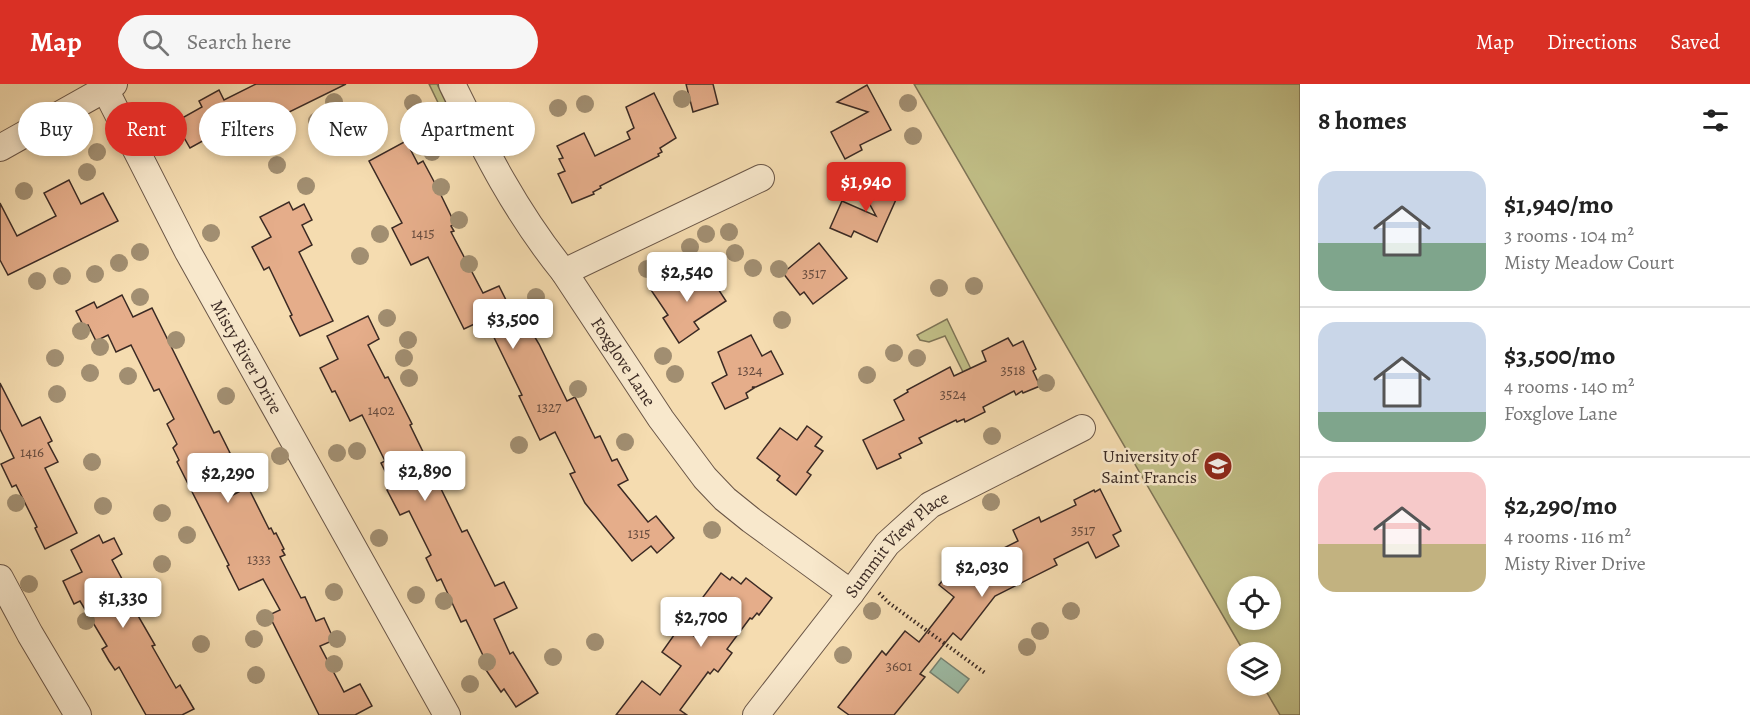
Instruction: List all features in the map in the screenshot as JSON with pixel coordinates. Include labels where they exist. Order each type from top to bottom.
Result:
[{"type":"street","name":"Foxglove Lane","points":[[452,84],[500,179],[531,229],[564,272],[665,425],[705,478],[725,499],[752,520],[863,590]]},
{"type":"street","points":[[0,148],[110,87]]},
{"type":"street","name":"Misty River Drive","points":[[110,87],[188,252],[447,715]]},
{"type":"street","points":[[564,272],[761,178]]},
{"type":"street","name":"Summit View Place","points":[[756,715],[863,590],[887,544],[930,505],[1082,428]]},
{"type":"street","points":[[0,578],[78,715]]},
{"type":"path","points":[[863,590],[889,603],[985,673]]},
{"type":"shaded area","points":[[429,84],[437,84],[446,102],[438,102]]},
{"type":"shaded area","name":"University of Saint Francis","points":[[914,84],[1300,84],[1300,715],[1280,715],[1269,696],[1281,696],[1281,642],[1238,642],[1231,630],[1281,630],[1281,576],[1227,576],[1227,623]]},
{"type":"shaded area","points":[[947,319],[971,369],[963,372],[945,336],[929,342],[920,340],[917,335]]},
{"type":"shaded area","points":[[941,658],[969,679],[958,693],[930,672]]},
{"type":"building","points":[[256,84],[346,84],[296,109],[296,102],[199,101],[219,90],[224,100]]},
{"type":"building","points":[[686,84],[713,84],[718,104],[693,112]]},
{"type":"building","points":[[867,85],[891,130],[860,145],[862,150],[845,159],[831,132],[868,112],[837,102]]},
{"type":"building","points":[[654,93],[676,138],[660,148],[662,152],[658,154],[659,156],[600,186],[601,188],[593,192],[594,194],[572,203],[558,174],[565,171],[559,159],[563,158],[557,146],[584,133],[595,156],[630,139],[627,132],[634,128],[626,107]]},
{"type":"building","points":[[199,109],[199,143],[190,148],[187,143],[187,115]]},
{"type":"building","points":[[400,144],[400,156],[414,156],[418,164],[423,161],[455,224],[451,226],[454,231],[451,232],[483,293],[499,286],[517,322],[520,320],[528,336],[533,334],[539,344],[567,401],[575,397],[595,438],[600,436],[612,461],[617,459],[628,480],[618,485],[648,522],[656,516],[674,538],[657,553],[651,546],[632,561],[585,503],[570,474],[575,472],[555,432],[540,440],[519,396],[522,395],[485,319],[464,329],[428,257],[411,265],[392,228],[402,223],[369,161],[378,156],[388,156],[388,151]]},
{"type":"building","points":[[854,175],[898,195],[877,242],[854,231],[851,237],[830,228],[842,201],[876,216]]},
{"type":"building","points":[[69,180],[81,204],[103,193],[118,221],[8,275],[0,260],[0,203],[17,236],[56,216],[44,193]]},
{"type":"building","points":[[289,202],[293,210],[304,204],[312,220],[302,225],[312,245],[299,252],[333,321],[300,336],[269,267],[264,270],[252,247],[271,237],[260,217]]},
{"type":"building","points":[[819,243],[847,278],[813,304],[804,292],[800,295],[783,273]]},
{"type":"building","points":[[683,270],[695,288],[711,278],[726,301],[694,322],[699,329],[679,343],[663,318],[668,315],[651,290]]},
{"type":"building","points":[[122,295],[133,317],[152,308],[214,433],[219,431],[230,453],[213,461],[231,496],[248,487],[269,529],[271,528],[274,534],[276,533],[284,549],[282,550],[285,555],[280,557],[301,598],[305,597],[316,621],[324,618],[334,640],[320,646],[344,692],[360,684],[372,706],[355,715],[319,715],[269,615],[280,610],[263,579],[239,590],[227,566],[229,565],[177,462],[179,460],[173,448],[177,444],[167,424],[174,419],[159,389],[154,391],[131,345],[116,352],[108,335],[96,341],[88,325],[84,327],[76,311],[94,302],[97,308]]},
{"type":"building","points":[[368,316],[379,339],[368,345],[385,378],[388,377],[412,424],[410,425],[462,532],[467,530],[495,586],[504,582],[517,608],[494,619],[510,654],[513,652],[538,693],[516,707],[504,689],[501,692],[486,670],[489,668],[466,620],[461,622],[441,579],[437,581],[426,558],[431,555],[409,511],[400,515],[387,490],[393,487],[381,463],[385,461],[362,415],[350,421],[320,368],[338,359],[327,336]]},
{"type":"building","points":[[751,335],[762,356],[771,351],[783,374],[752,387],[754,388],[746,393],[748,398],[725,409],[712,383],[727,375],[718,352]]},
{"type":"building","points":[[1008,338],[1013,346],[1023,341],[1036,369],[1033,371],[1040,386],[1016,395],[1014,391],[983,407],[985,412],[965,422],[964,419],[957,422],[956,420],[919,438],[922,443],[899,454],[901,458],[877,469],[863,440],[904,420],[894,400],[908,392],[907,390],[950,367],[954,376],[986,361],[982,351]]},
{"type":"building","points":[[0,383],[22,426],[40,417],[52,441],[48,443],[58,462],[45,468],[77,533],[45,549],[16,485],[12,487],[1,464],[14,458],[0,429]]},
{"type":"building","points":[[807,426],[822,437],[815,446],[823,451],[807,472],[811,475],[796,495],[777,480],[780,476],[757,458],[780,428],[797,440]]},
{"type":"building","points":[[1100,489],[1121,531],[1113,535],[1119,546],[1096,558],[1088,542],[1054,559],[1057,565],[995,596],[961,640],[953,633],[920,674],[925,677],[894,715],[849,715],[838,707],[882,651],[886,655],[905,631],[919,642],[954,597],[939,585],[958,561],[966,567],[1018,541],[1013,530],[1039,517],[1041,522],[1076,505],[1074,500]]},
{"type":"building","points":[[99,535],[103,543],[114,538],[122,554],[112,560],[122,579],[118,581],[155,645],[152,646],[176,688],[180,685],[194,709],[182,715],[146,715],[119,667],[115,670],[102,649],[107,646],[80,601],[74,604],[63,581],[82,572],[71,550]]},
{"type":"building","points":[[721,573],[741,584],[746,578],[772,598],[759,615],[757,613],[752,619],[750,618],[727,649],[732,653],[718,672],[714,669],[710,674],[708,672],[680,710],[687,715],[616,715],[642,681],[660,695],[681,666],[662,652],[679,628],[696,637],[718,609],[703,597]]},
{"type":"place","name":"University of Saint Francis","points":[[1218,466]]}]
